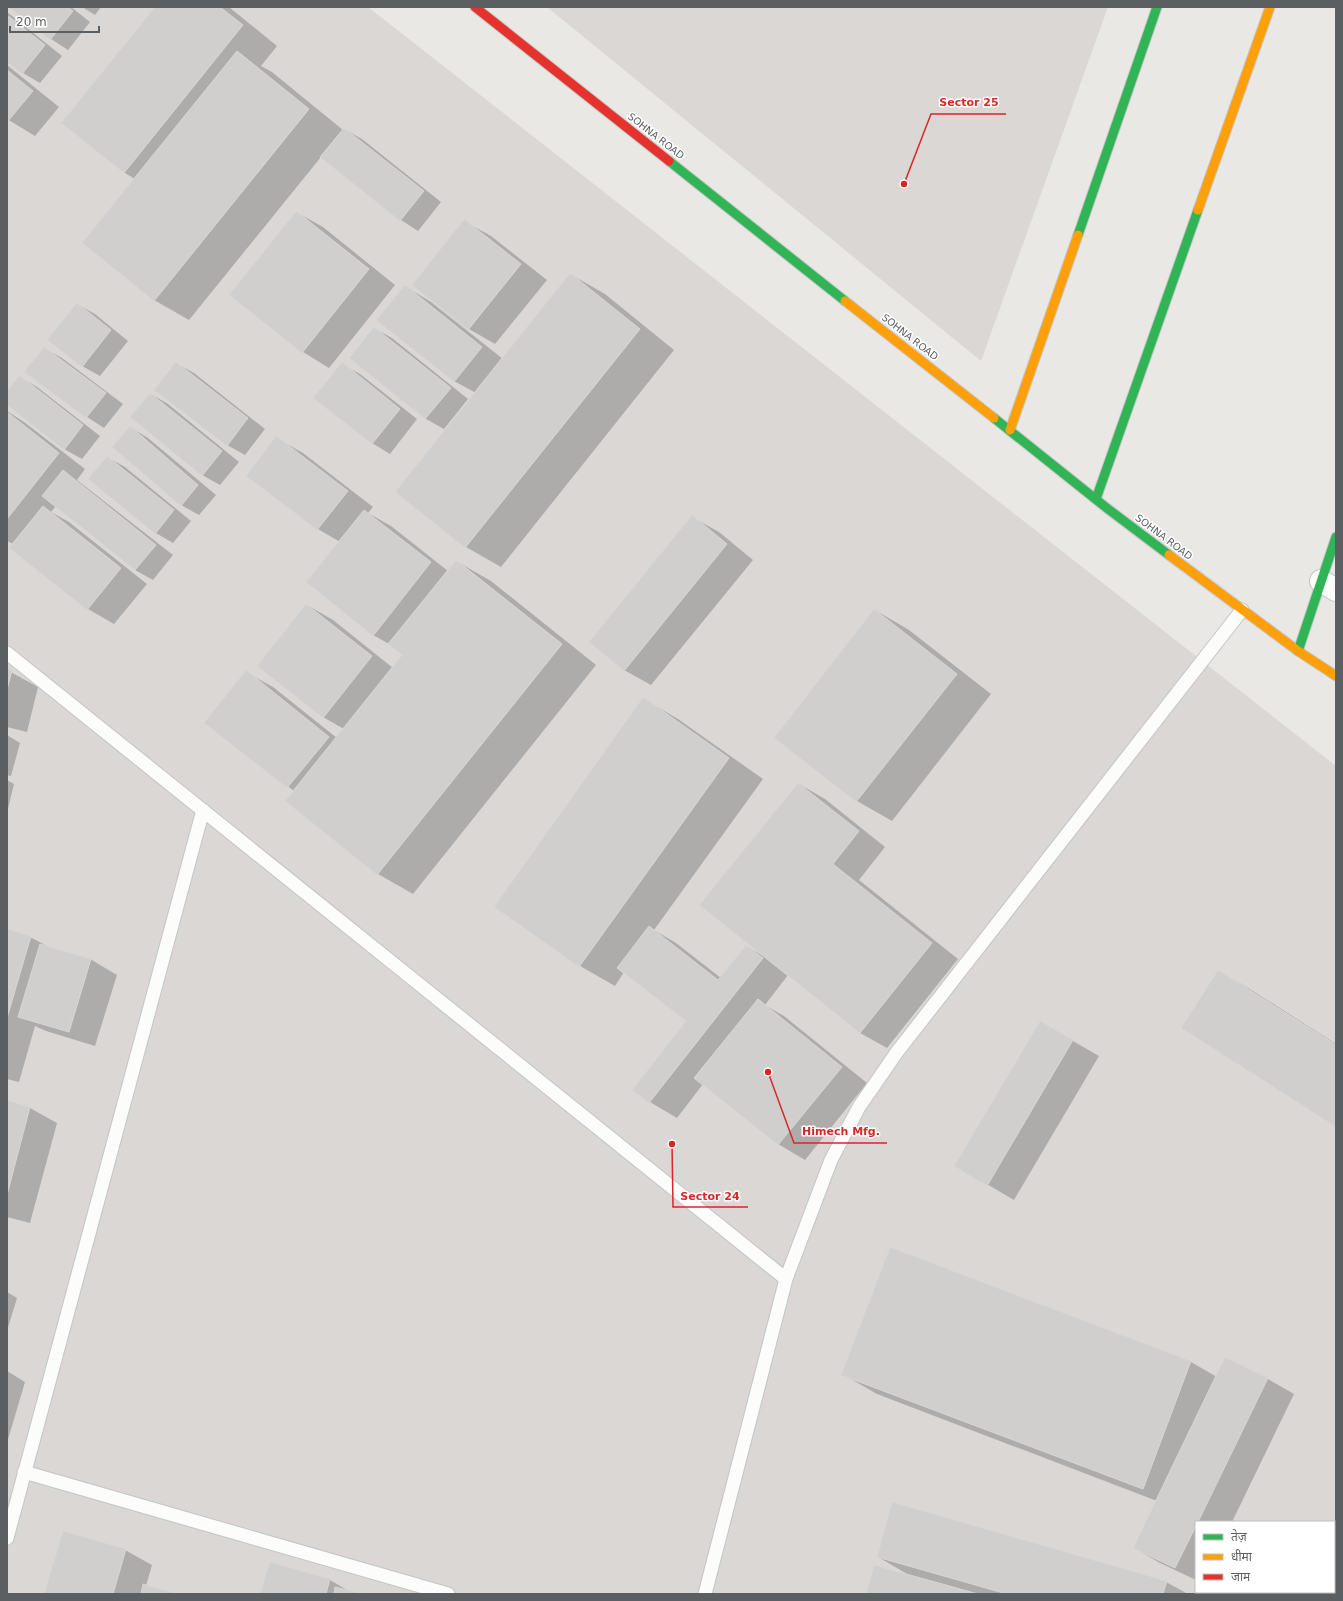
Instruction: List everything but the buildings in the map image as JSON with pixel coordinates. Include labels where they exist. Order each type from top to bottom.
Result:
[{"type":"main road","name":"SOHNA ROAD","points":[[475,7],[1096,499],[1242,610],[1298,651],[1336,676]]},
{"type":"main road","points":[[1010,430],[1157,7]]},
{"type":"main road","points":[[1096,499],[1270,7]]},
{"type":"main road","points":[[1298,651],[1329,586],[1336,537]]},
{"type":"lane","points":[[705,1594],[786,1279],[831,1160],[859,1107],[897,1052],[1242,610]]},
{"type":"lane","points":[[7,653],[786,1279]]},
{"type":"lane","points":[[7,1538],[203,810]]},
{"type":"lane","points":[[24,1472],[448,1594]]},
{"type":"shaded area","points":[[7,7],[368,7],[1336,766],[1336,1594],[7,1594]]},
{"type":"shaded area","points":[[547,7],[1108,7],[981,361]]},
{"type":"traffic: fast","points":[[1078,235],[1157,7]]},
{"type":"traffic: fast","points":[[669,161],[845,301]]},
{"type":"traffic: fast","points":[[1096,499],[1198,210]]},
{"type":"traffic: fast","points":[[994,418],[1108,509],[1169,555]]},
{"type":"traffic: fast","points":[[1298,651],[1336,537]]},
{"type":"traffic: slow","points":[[1198,210],[1270,7]]},
{"type":"traffic: slow","points":[[1010,430],[1078,235]]},
{"type":"traffic: slow","points":[[845,301],[994,418]]},
{"type":"traffic: slow","points":[[1169,555],[1298,651],[1336,676]]},
{"type":"traffic: jam","points":[[475,7],[669,161]]},
{"type":"place","name":"Sector 25","points":[[904,184]]},
{"type":"place","name":"Himech Mfg.","points":[[768,1072]]},
{"type":"place","name":"Sector 24","points":[[672,1144]]}]
